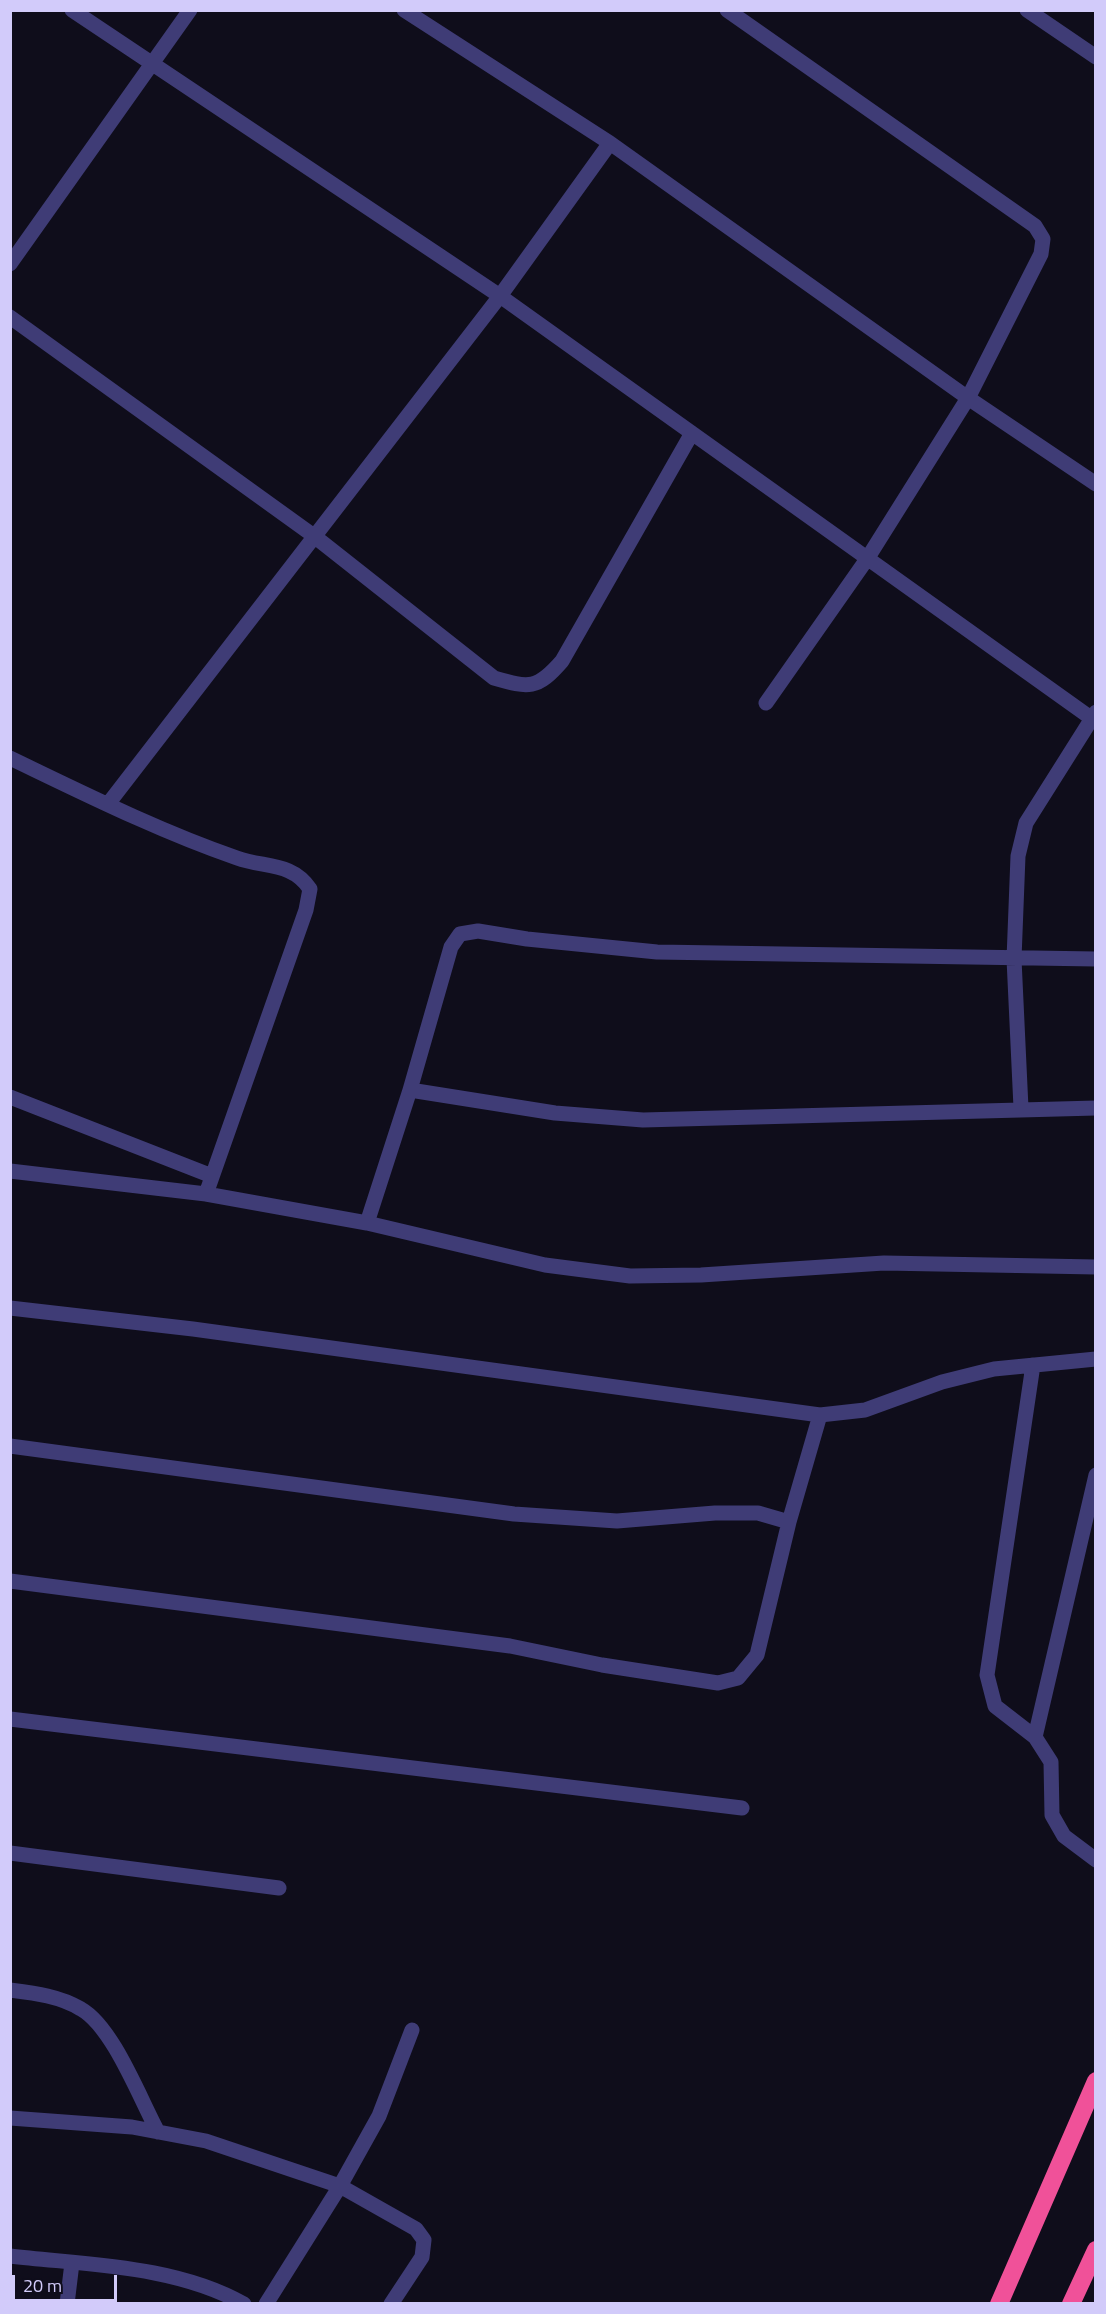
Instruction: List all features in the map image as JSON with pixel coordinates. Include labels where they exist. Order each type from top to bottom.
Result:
[{"type":"highway","points":[[999,2304],[1095,2081]]},
{"type":"highway","points":[[1071,2304],[1095,2250]]},
{"type":"street","points":[[72,10],[500,296],[867,559],[1094,715],[1026,823],[1018,856],[1014,958],[1021,1108]]},
{"type":"street","points":[[10,264],[190,10]]},
{"type":"street","points":[[404,10],[610,143],[968,398],[1095,484]]},
{"type":"street","points":[[727,10],[1035,226],[1044,239],[1041,254],[968,398],[867,559],[766,703]]},
{"type":"street","points":[[1027,10],[1095,57]]},
{"type":"street","points":[[108,804],[500,296],[610,143]]},
{"type":"street","points":[[10,317],[314,536],[494,678],[522,686],[545,681],[562,661],[692,433]]},
{"type":"street","points":[[10,758],[199,845],[247,862],[285,869],[301,876],[310,889],[306,910],[206,1194]]},
{"type":"street","points":[[367,1223],[410,1090],[451,946],[460,934],[478,931],[527,939],[657,952],[1095,959]]},
{"type":"street","points":[[410,1090],[555,1113],[643,1120],[1021,1108],[1095,1108]]},
{"type":"street","points":[[10,1096],[212,1176]]},
{"type":"street","points":[[10,1171],[206,1194],[367,1223],[545,1265],[630,1276],[700,1275],[884,1263],[1095,1267]]},
{"type":"street","points":[[10,1308],[193,1329],[820,1415],[866,1410],[942,1382],[994,1368],[1095,1359]]},
{"type":"street","points":[[1033,1365],[987,1676],[996,1706],[1035,1737],[1051,1762],[1052,1815],[1064,1836],[1093,1859]]},
{"type":"street","points":[[10,1581],[510,1646],[602,1665],[718,1683],[738,1678],[757,1654],[789,1522],[820,1415]]},
{"type":"street","points":[[10,1446],[514,1514],[617,1521],[715,1513],[758,1513],[789,1522]]},
{"type":"street","points":[[1035,1737],[1095,1476]]},
{"type":"street","points":[[10,1719],[742,1808]]},
{"type":"street","points":[[10,1852],[279,1888]]},
{"type":"street","points":[[10,1990],[45,1995],[82,2009],[105,2030],[158,2132]]},
{"type":"street","points":[[266,2304],[340,2186],[379,2116],[412,2030]]},
{"type":"street","points":[[10,2118],[132,2127],[206,2141],[340,2186],[417,2229],[424,2240],[422,2257],[391,2304]]},
{"type":"street","points":[[10,2256],[183,2280],[223,2292],[244,2304]]},
{"type":"street","points":[[67,2304],[72,2263]]}]
